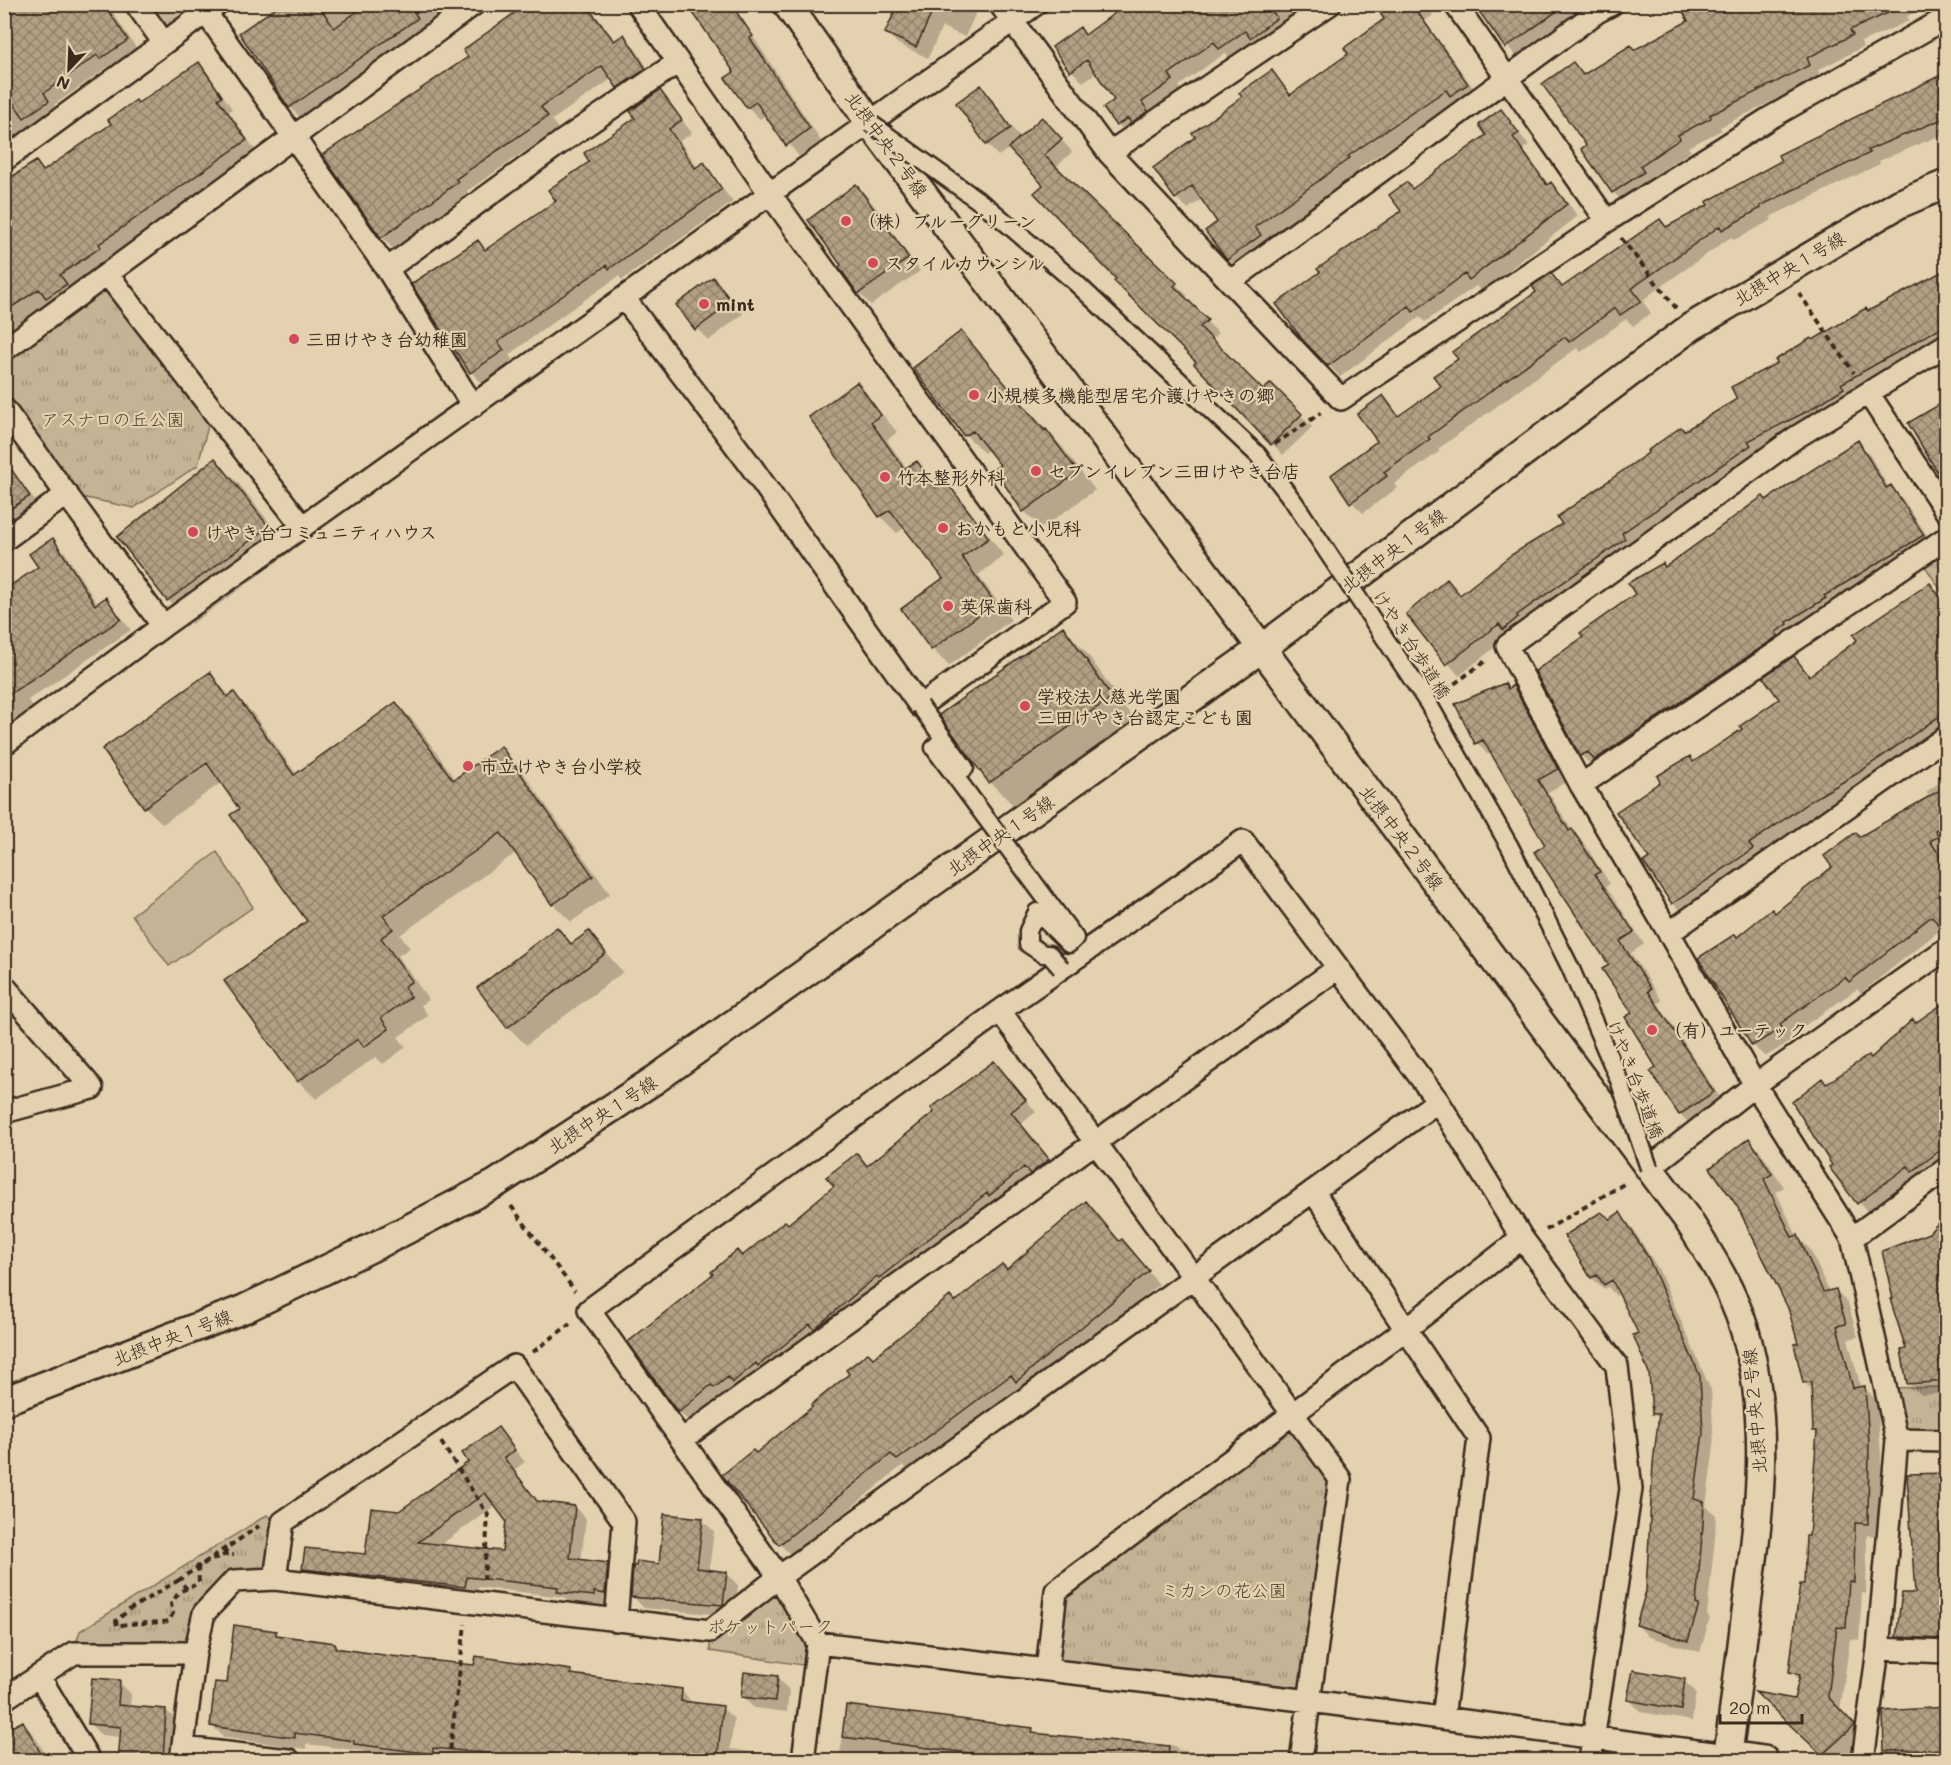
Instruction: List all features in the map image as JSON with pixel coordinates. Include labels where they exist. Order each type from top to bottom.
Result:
[{"type":"street","points":[[136,4],[164,43]]},
{"type":"street","points":[[4,350],[474,4]]},
{"type":"street","points":[[638,4],[770,194],[1065,602],[920,706]]},
{"type":"street","name":"北摂中央２号線","points":[[787,4],[870,123],[1688,1220],[1725,1280],[1744,1328],[1751,1359],[1761,1463],[1758,1523],[1727,1758]]},
{"type":"street","points":[[1000,4],[1109,153],[1341,399],[1607,221],[1768,120],[1947,18]]},
{"type":"street","points":[[4,744],[163,626],[1036,4]]},
{"type":"street","points":[[1109,153],[1330,4]]},
{"type":"street","points":[[1455,4],[1607,221]]},
{"type":"street","points":[[1231,281],[1509,79],[1597,12],[1612,4]]},
{"type":"street","points":[[4,160],[211,9],[294,138],[387,269],[473,406]]},
{"type":"street","points":[[387,269],[560,142],[678,62]]},
{"type":"street","name":"けやき台歩道橋","points":[[870,123],[1008,224],[1076,283],[1258,455],[1294,502],[1428,703],[1510,847],[1570,967],[1619,1080],[1649,1168]]},
{"type":"street","name":"北摂中央１号線","points":[[4,1401],[244,1310],[495,1184],[656,1079],[1262,648],[1691,327],[1899,204],[1947,184]]},
{"type":"street","points":[[108,275],[303,527]]},
{"type":"street","points":[[624,298],[748,462],[965,768],[960,772],[939,743],[933,748],[1075,938],[1069,944],[1037,912],[1028,931],[1028,944],[1043,954],[1049,954],[1061,968]]},
{"type":"street","points":[[1863,1761],[1878,1649],[1897,1440],[1852,1238],[1755,1085],[1669,933],[1581,785],[1506,646],[1795,438],[1947,345]]},
{"type":"street","points":[[1868,393],[1947,511]]},
{"type":"street","points":[[4,410],[163,626]]},
{"type":"street","points":[[4,540],[67,494]]},
{"type":"street","points":[[1581,785],[1947,538]]},
{"type":"street","points":[[1669,933],[1947,737]]},
{"type":"street","points":[[803,1761],[818,1643],[779,1577],[589,1310],[1000,1011],[1243,842],[1438,1101],[1522,1238],[1617,1366],[1631,1489],[1590,1761]]},
{"type":"street","points":[[1649,1168],[1755,1085],[1947,949]]},
{"type":"street","points":[[683,1439],[1338,968]]},
{"type":"street","points":[[4,986],[92,1088],[4,1112]]},
{"type":"street","points":[[1000,1011],[1340,1479],[1301,1761]]},
{"type":"street","points":[[289,1761],[182,1754],[195,1653],[204,1613],[234,1581],[275,1579],[710,1631],[779,1577],[1438,1101]]},
{"type":"street","points":[[1852,1238],[1947,1169]]},
{"type":"street","points":[[1313,1191],[1479,1438],[1443,1718]]},
{"type":"street","points":[[1047,1670],[1056,1591],[1406,1329],[1522,1238]]},
{"type":"street","points":[[275,1579],[283,1522],[514,1366],[624,1522],[616,1621]]},
{"type":"street","points":[[1897,1440],[1947,1441]]},
{"type":"street","points":[[818,1643],[1310,1701],[1727,1758],[1764,1761]]},
{"type":"street","points":[[1878,1649],[1947,1652]]},
{"type":"street","points":[[4,1699],[74,1653],[195,1653]]},
{"type":"street","points":[[39,1676],[89,1761]]},
{"type":"path","points":[[1607,221],[1691,327]]},
{"type":"path","points":[[1784,270],[1868,393]]},
{"type":"path","points":[[1258,455],[1341,399]]},
{"type":"path","points":[[1428,703],[1506,646]]},
{"type":"path","points":[[1522,1238],[1550,1229],[1649,1168]]},
{"type":"path","points":[[495,1184],[589,1310],[514,1366]]},
{"type":"path","points":[[429,1424],[488,1515],[449,1761]]},
{"type":"path","points":[[199,1583],[179,1592],[171,1604],[173,1613],[170,1621],[117,1626],[116,1621],[130,1609],[170,1587],[260,1525],[255,1536]]},
{"type":"path","points":[[224,1555],[228,1547]]},
{"type":"path","points":[[198,1566],[224,1555],[235,1555]]},
{"type":"path","points":[[198,1566],[199,1583]]},
{"type":"path","points":[[179,1580],[188,1589]]},
{"type":"path","points":[[199,1583],[223,1593]]},
{"type":"path","points":[[170,1587],[179,1592]]},
{"type":"green space","points":[[214,4],[177,34],[152,28],[136,5]]},
{"type":"green space","name":"アスナロの丘公園","points":[[108,275],[211,414],[198,465],[134,508],[67,494],[5,409],[4,350]]},
{"type":"green space","points":[[1946,548],[1946,598],[1919,557]]},
{"type":"green space","points":[[217,852],[253,907],[169,966],[132,915]]},
{"type":"green space","points":[[1946,1387],[1946,1441],[1897,1440],[1886,1388]]},
{"type":"green space","name":"ミカンの花公園","points":[[1293,1413],[1340,1479],[1310,1701],[1047,1670],[1056,1591]]},
{"type":"green space","points":[[267,1515],[275,1522],[269,1569],[234,1574],[190,1647],[75,1646],[80,1631]]},
{"type":"green space","name":"ポケットパーク","points":[[779,1577],[818,1643],[815,1667],[710,1651],[710,1631]]},
{"type":"building","points":[[4,4],[104,4],[128,40],[100,59],[97,55],[44,93],[49,101],[24,118],[4,90]]},
{"type":"building","points":[[281,4],[318,4],[334,28],[368,4],[409,4],[418,18],[289,108],[239,33]]},
{"type":"building","points":[[527,4],[585,4],[614,41],[624,34],[646,69],[617,88],[602,66],[541,107],[548,116],[456,179],[458,182],[381,238],[322,155],[468,57],[463,50]]},
{"type":"building","points":[[687,4],[731,4],[753,36],[750,38],[810,128],[786,146],[756,102],[747,108],[725,78],[734,72]]},
{"type":"building","points":[[898,4],[936,4],[916,47],[885,33]]},
{"type":"building","points":[[1127,4],[1267,4],[1277,18],[1250,38],[1245,31],[1219,49],[1214,42],[1169,74],[1173,80],[1142,102],[1148,111],[1131,123],[1128,118],[1116,126],[1103,108],[1114,100],[1087,60],[1070,72],[1052,47],[1080,27],[1085,35]]},
{"type":"building","points":[[1374,4],[1412,4],[1468,84],[1450,96],[1446,90],[1348,156],[1350,158],[1255,227],[1261,235],[1227,260],[1205,231],[1217,222],[1192,186],[1175,199],[1153,168],[1195,137],[1192,133],[1242,97],[1239,93],[1272,70],[1290,95],[1348,54],[1344,48],[1384,19]]},
{"type":"building","points":[[1474,4],[1567,4],[1505,48]]},
{"type":"building","points":[[1679,4],[1908,4],[1850,30],[1853,35],[1807,58],[1810,65],[1710,115],[1711,118],[1678,135],[1680,139],[1640,166],[1644,172],[1612,193],[1581,149],[1586,145],[1542,84],[1573,62],[1583,75],[1631,45],[1634,50],[1688,21]]},
{"type":"building","points":[[199,62],[222,96],[218,99],[247,140],[99,244],[101,247],[60,275],[67,284],[46,298],[39,289],[4,312],[4,182],[36,161],[43,171],[111,124],[108,120],[136,100],[138,103]]},
{"type":"building","points":[[1947,72],[1947,117],[1868,150],[1870,153],[1760,206],[1761,208],[1722,230],[1720,226],[1632,289],[1641,301],[1620,315],[1615,308],[1569,342],[1565,337],[1428,437],[1430,439],[1384,472],[1387,476],[1350,503],[1331,475],[1377,441],[1357,414],[1383,395],[1398,416],[1441,386],[1433,376],[1458,359],[1452,352],[1536,292],[1532,286],[1551,273],[1562,287],[1660,219],[1666,227],[1708,205],[1706,202],[1781,161],[1778,155]]},
{"type":"building","points":[[981,85],[1011,128],[986,145],[956,103]]},
{"type":"building","points":[[660,90],[682,120],[669,129],[695,168],[704,162],[722,189],[609,269],[607,265],[498,342],[504,350],[470,373],[411,284],[478,240],[485,250],[556,201],[548,190],[589,162],[584,153],[635,118],[630,111]]},
{"type":"building","points":[[1501,109],[1519,133],[1513,137],[1547,185],[1551,182],[1567,204],[1469,280],[1465,274],[1413,312],[1409,306],[1328,366],[1302,339],[1276,304],[1320,272],[1317,269],[1401,211],[1389,195],[1407,182],[1412,189],[1486,135],[1479,125]]},
{"type":"building","points":[[1042,117],[1062,139],[1044,155],[1177,283],[1174,286],[1208,320],[1200,327],[1263,390],[1271,383],[1302,414],[1271,445],[1194,364],[1196,362],[1114,281],[1116,279],[1034,193],[1043,185],[1008,148]]},
{"type":"building","points":[[856,184],[909,258],[858,294],[839,267],[841,265],[808,220]]},
{"type":"building","points":[[1947,269],[1947,324],[1841,384],[1844,388],[1808,411],[1748,441],[1751,445],[1622,533],[1625,539],[1517,615],[1518,617],[1503,630],[1499,624],[1446,665],[1406,614],[1447,579],[1460,595],[1511,555],[1562,524],[1557,517],[1648,453],[1647,451],[1681,427],[1684,431],[1737,399],[1731,387],[1777,363],[1775,360],[1811,338],[1813,340],[1866,308],[1868,311]]},
{"type":"building","name":"mint","points":[[713,277],[732,302],[695,330],[676,305]]},
{"type":"building","name":"小規模多機能型居宅介護けやきの郷","points":[[961,331],[1044,430],[1046,429],[1078,472],[1023,512],[994,469],[1000,465],[973,431],[964,436],[913,368]]},
{"type":"building","points":[[857,382],[881,415],[871,422],[904,469],[917,461],[936,488],[946,481],[989,538],[962,557],[995,603],[931,650],[901,609],[943,578],[890,510],[879,517],[809,417]]},
{"type":"building","points":[[1947,400],[1947,488],[1908,423]]},
{"type":"building","points":[[1858,440],[1886,488],[1891,485],[1924,535],[1824,596],[1826,598],[1787,622],[1788,624],[1776,632],[1778,636],[1594,760],[1588,752],[1580,756],[1535,671],[1583,637],[1580,633],[1635,594],[1628,583],[1663,563],[1665,567],[1763,496],[1766,500]]},
{"type":"building","name":"けやき台コミュニティハウス","points":[[215,458],[269,527],[167,601],[117,537]]},
{"type":"building","points":[[4,459],[30,496],[4,513]]},
{"type":"building","points":[[53,538],[95,605],[106,597],[121,619],[4,698],[4,590],[38,567],[29,554]]},
{"type":"building","points":[[1930,583],[1947,607],[1947,711],[1858,773],[1812,800],[1749,844],[1753,849],[1672,904],[1643,862],[1649,858],[1616,812],[1660,782],[1657,776],[1690,756],[1693,762],[1742,729],[1740,726],[1779,699],[1763,677],[1794,656],[1809,676],[1857,640],[1853,635]]},
{"type":"building","name":"学校法人慈光学園 三田けやき台認定こども園","points":[[1063,626],[1112,697],[989,783],[939,715]]},
{"type":"building","points":[[210,672],[227,697],[234,692],[294,775],[396,702],[453,780],[501,746],[593,876],[552,905],[501,833],[383,916],[393,929],[381,938],[412,981],[404,987],[411,997],[381,1018],[389,1029],[364,1047],[358,1039],[297,1082],[224,981],[307,921],[230,815],[239,809],[207,763],[144,808],[102,749]]},
{"type":"building","points":[[1505,683],[1508,689],[1513,685],[1558,769],[1538,780],[1569,831],[1572,829],[1600,872],[1595,874],[1634,932],[1620,941],[1651,989],[1648,991],[1714,1092],[1679,1115],[1650,1071],[1656,1067],[1625,1017],[1632,1013],[1602,969],[1609,965],[1534,852],[1545,845],[1483,740],[1475,744],[1455,704]]},
{"type":"building","points":[[1947,786],[1947,823],[1935,830],[1939,836],[1930,841],[1947,866],[1947,937],[1932,916],[1849,982],[1845,977],[1780,1024],[1782,1028],[1752,1046],[1698,958],[1735,934],[1737,937],[1772,909],[1775,913],[1832,867],[1824,856],[1856,832],[1859,837]]},
{"type":"building","points":[[557,927],[571,944],[589,931],[606,953],[507,1028],[477,988]]},
{"type":"building","points":[[1947,1001],[1947,1145],[1912,1172],[1908,1166],[1857,1204],[1829,1167],[1832,1165],[1792,1102],[1822,1078],[1826,1084],[1869,1055],[1871,1058],[1913,1019],[1915,1023]]},
{"type":"building","points":[[994,1061],[1026,1100],[1011,1112],[1049,1159],[1030,1174],[1024,1167],[989,1196],[987,1193],[879,1278],[877,1276],[814,1329],[810,1324],[758,1366],[756,1363],[732,1383],[728,1377],[714,1388],[711,1385],[678,1413],[628,1342],[713,1274],[711,1272],[737,1250],[742,1256],[785,1221],[788,1224],[834,1186],[826,1177],[857,1153],[867,1166],[934,1112],[931,1108]]},
{"type":"building","points":[[1749,1138],[1772,1174],[1764,1179],[1792,1237],[1798,1235],[1823,1292],[1836,1289],[1846,1324],[1837,1326],[1853,1388],[1865,1386],[1869,1442],[1868,1524],[1855,1523],[1854,1582],[1849,1581],[1846,1628],[1837,1627],[1828,1697],[1855,1725],[1822,1755],[1755,1692],[1794,1699],[1800,1675],[1789,1672],[1800,1584],[1804,1584],[1806,1536],[1809,1536],[1817,1431],[1813,1431],[1811,1382],[1803,1383],[1794,1344],[1798,1343],[1788,1308],[1737,1206],[1710,1168]]},
{"type":"building","points":[[1086,1201],[1119,1241],[1122,1239],[1149,1271],[1016,1382],[1011,1375],[897,1460],[891,1454],[779,1545],[722,1475],[753,1450],[756,1453],[812,1407],[811,1405],[849,1374],[846,1370],[868,1353],[873,1358],[950,1296],[955,1302],[1002,1264],[1007,1269]]},
{"type":"building","points":[[1601,1212],[1610,1219],[1620,1212],[1648,1257],[1700,1376],[1703,1433],[1694,1499],[1704,1502],[1703,1525],[1696,1604],[1699,1605],[1688,1641],[1636,1625],[1646,1591],[1653,1463],[1659,1414],[1652,1414],[1649,1373],[1633,1335],[1638,1333],[1612,1280],[1604,1285],[1597,1275],[1591,1278],[1564,1236]]},
{"type":"building","points":[[1947,1213],[1947,1381],[1907,1384],[1901,1350],[1906,1349],[1890,1299],[1893,1299],[1882,1251],[1929,1233]]},
{"type":"building","points":[[498,1427],[515,1450],[504,1458],[537,1501],[575,1506],[570,1558],[608,1563],[605,1594],[594,1592],[594,1596],[557,1592],[558,1587],[467,1577],[465,1587],[302,1569],[305,1548],[365,1554],[371,1508],[399,1511],[468,1462],[462,1453]],"holes":[[[485,1493],[506,1521],[502,1551],[418,1542]]]},
{"type":"building","points":[[1947,1473],[1947,1639],[1896,1637],[1902,1593],[1915,1593],[1907,1474]]},
{"type":"building","points":[[664,1514],[703,1518],[697,1568],[727,1572],[723,1605],[631,1597],[633,1566],[636,1566],[637,1561],[659,1564]]},
{"type":"building","points":[[234,1625],[276,1631],[276,1635],[335,1643],[335,1648],[391,1656],[474,1665],[476,1656],[571,1670],[571,1674],[682,1689],[681,1701],[723,1706],[717,1761],[571,1761],[433,1748],[433,1754],[354,1744],[354,1741],[295,1733],[295,1738],[210,1726],[215,1682],[227,1683]]},
{"type":"building","points":[[1633,1670],[1685,1679],[1681,1710],[1627,1700]]},
{"type":"building","points":[[744,1672],[778,1676],[775,1701],[741,1697]]},
{"type":"building","points":[[92,1678],[120,1680],[118,1705],[166,1709],[163,1761],[118,1761],[121,1727],[88,1724]]},
{"type":"building","points":[[846,1705],[1033,1728],[1032,1733],[1169,1746],[1168,1761],[1032,1761],[842,1737]]},
{"type":"building","points":[[1947,1707],[1947,1749],[1884,1751],[1883,1711]]},
{"type":"building","points":[[23,1721],[45,1761],[4,1761],[4,1731]]},
{"type":"place","name":"（株）ブルーグリーン","points":[[846,221]]},
{"type":"place","name":"スタイルカウンシル","points":[[873,263]]},
{"type":"place","name":"mint","points":[[704,304]]},
{"type":"place","name":"三田けやき台幼稚園","points":[[294,339]]},
{"type":"place","name":"小規模多機能型居宅介護けやきの郷","points":[[974,395]]},
{"type":"place","name":"セブンイレブン三田けやき台店","points":[[1036,471]]},
{"type":"place","name":"竹本整形外科","points":[[885,477]]},
{"type":"place","name":"おかもと小児科","points":[[943,528]]},
{"type":"place","name":"けやき台コミュニティハウス","points":[[193,532]]},
{"type":"place","name":"英保歯科","points":[[948,606]]},
{"type":"place","name":"学校法人慈光学園 三田けやき台認定こども園","points":[[1025,706]]},
{"type":"place","name":"市立けやき台小学校","points":[[468,766]]},
{"type":"place","name":"（有）ユーテック","points":[[1652,1030]]}]
